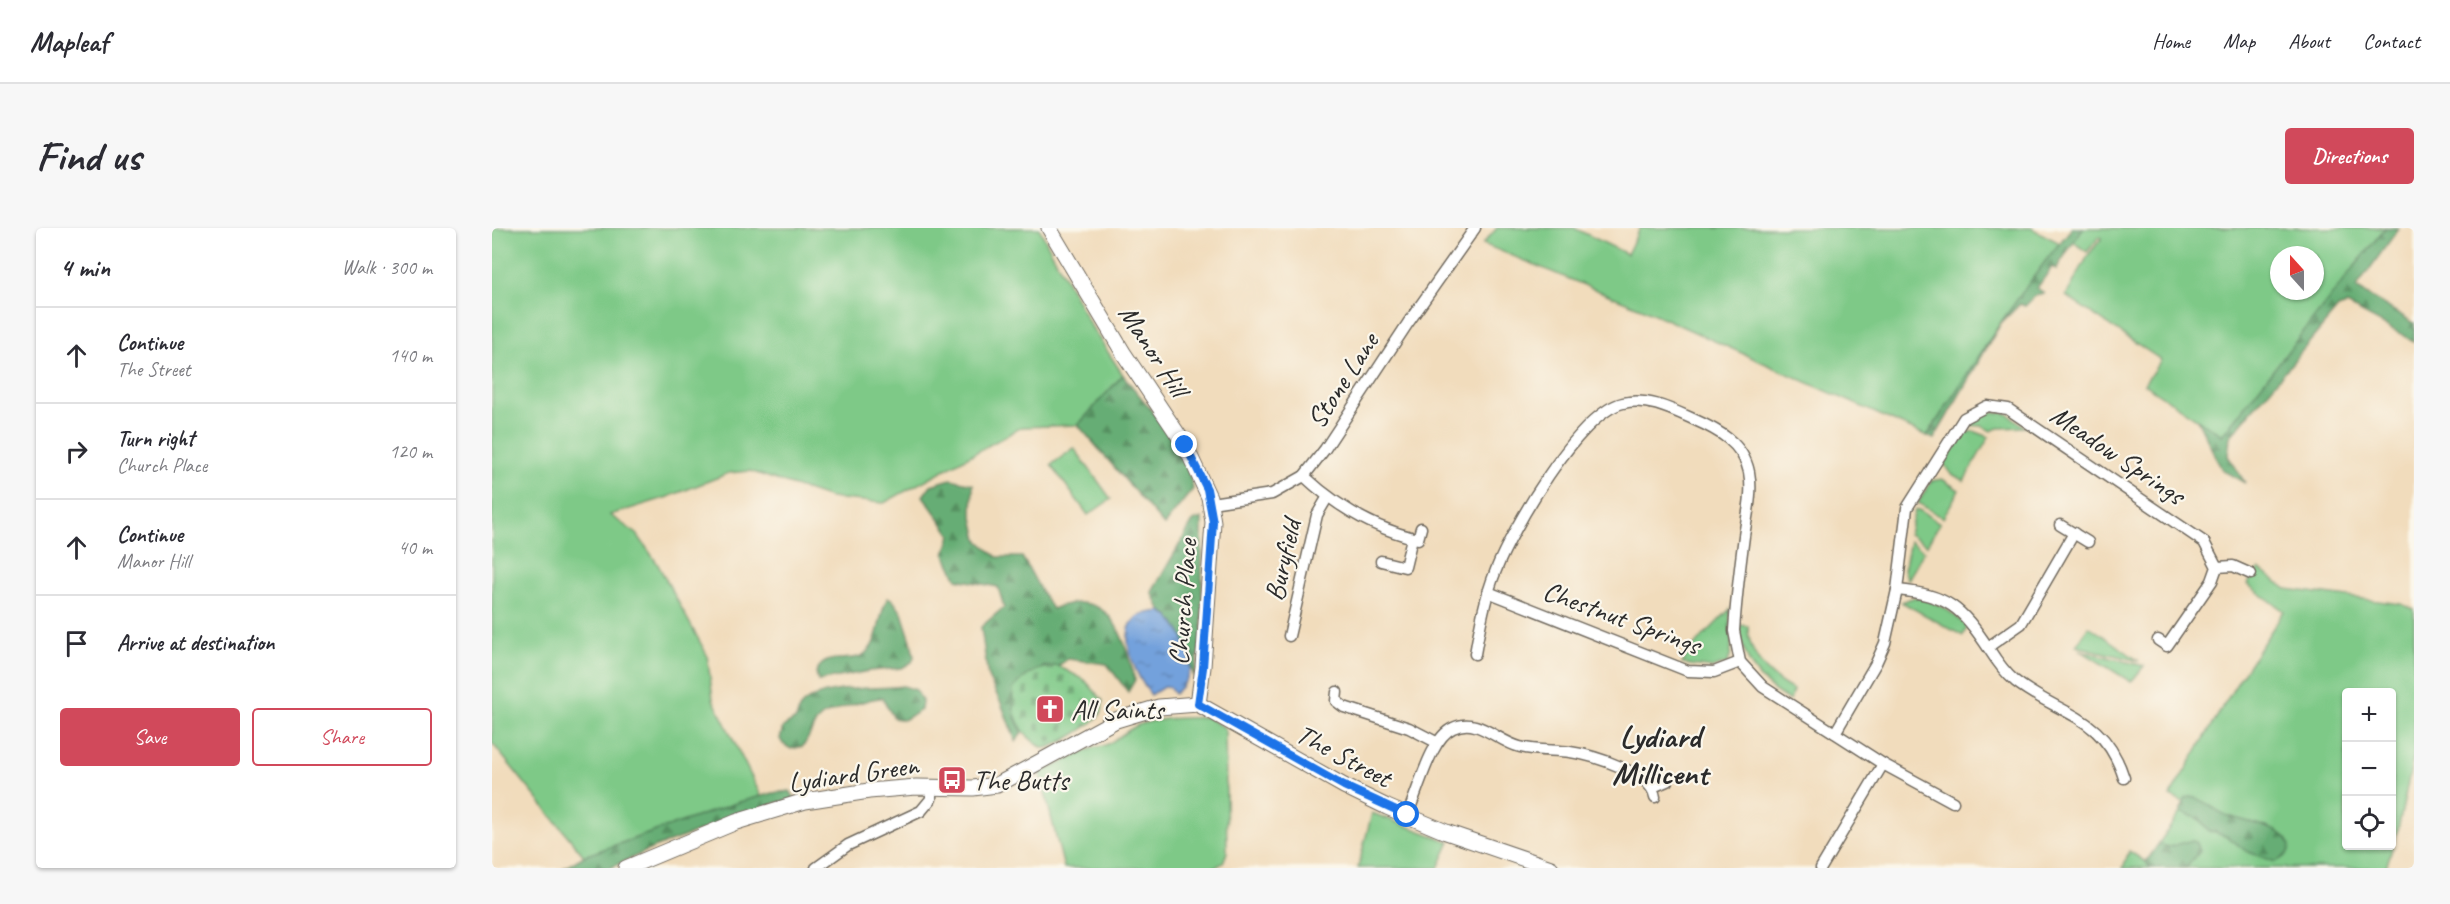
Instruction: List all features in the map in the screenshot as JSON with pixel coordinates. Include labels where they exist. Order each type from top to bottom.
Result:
[{"type":"street","name":"Manor Hill","points":[[1049,228],[1119,346],[1185,445],[1211,503]]},
{"type":"street","name":"Stone Lane","points":[[1211,503],[1272,494],[1286,489],[1304,476],[1325,449],[1408,323],[1475,228]]},
{"type":"street","name":"Chestnut Springs","points":[[1475,654],[1488,592],[1516,530],[1578,436],[1608,409],[1622,403],[1652,403],[1726,435],[1745,458],[1749,471],[1750,495],[1734,631],[1740,662],[1714,672],[1688,671],[1488,592]]},
{"type":"street","name":"Meadow Springs","points":[[1897,590],[1907,508],[1959,425],[1976,410],[1996,405],[2011,411],[2195,534],[2211,552],[2217,567]]},
{"type":"street","name":"Buryfield","points":[[1304,476],[1327,498],[1375,524],[1412,538]]},
{"type":"street","name":"Buryfield","points":[[1289,636],[1317,516],[1327,498]]},
{"type":"street","name":"Church Place","points":[[1198,704],[1203,668],[1213,522],[1211,503]]},
{"type":"street","points":[[2061,525],[2088,542]]},
{"type":"street","points":[[1380,561],[1405,567],[1412,538],[1418,539],[1421,528]]},
{"type":"street","points":[[1988,647],[2021,624],[2074,533]]},
{"type":"street","points":[[2178,653],[2163,643],[2212,581],[2217,567],[2233,566],[2251,574]]},
{"type":"street","points":[[1835,733],[1881,653],[1897,590],[1931,594],[1951,604],[1964,616],[2013,680],[2074,714],[2098,733],[2114,750],[2124,778]]},
{"type":"street","points":[[1740,662],[1763,687],[1780,701],[1883,764],[1953,802]]},
{"type":"street","points":[[1337,692],[1336,700],[1344,707],[1402,725],[1436,742]]},
{"type":"street","name":"Lydiard Green","points":[[626,868],[736,822],[805,801],[869,791],[973,788],[997,785],[1116,720],[1159,707],[1198,704]]},
{"type":"street","name":"The Street","points":[[1198,704],[1344,786],[1446,832],[1551,868]]},
{"type":"street","points":[[1407,815],[1436,742],[1454,727],[1473,724],[1517,746],[1568,752],[1595,758],[1642,777],[1654,792],[1667,781]]},
{"type":"street","points":[[1821,868],[1883,764]]},
{"type":"street","points":[[816,868],[848,845],[921,811],[931,799],[931,788]]},
{"type":"green space","points":[[492,228],[1039,228],[1089,323],[1123,375],[1078,425],[1022,427],[884,503],[830,498],[750,471],[729,473],[668,497],[610,515],[637,534],[657,563],[707,655],[713,699],[761,796],[584,856],[492,743]]},
{"type":"green space","points":[[1497,228],[1574,228],[1627,254],[1640,228],[2031,228],[2060,243],[2003,319],[1927,436],[1641,308],[1483,244]]},
{"type":"green space","points":[[2072,228],[2083,228],[2056,269],[2052,267],[2037,288],[2044,293],[2036,295],[2025,306],[2020,304],[2001,323]]},
{"type":"green space","points":[[2083,228],[2385,228],[2222,436],[2144,384],[2161,360],[2066,296],[2089,254],[2102,238],[2100,236],[2087,252],[2072,241]]},
{"type":"green space","points":[[2385,228],[2399,228],[2356,288],[2414,323],[2414,341],[2347,305],[2338,308],[2230,437],[2228,456],[2245,483],[2222,470],[2197,419],[2222,435]]},
{"type":"green space","points":[[2000,324],[1934,439],[1927,436],[1979,356]]},
{"type":"green space","points":[[1123,375],[1166,429],[1189,473],[1193,489],[1164,525],[1078,425]]},
{"type":"green space","points":[[1986,411],[2008,414],[2025,427],[1998,428],[1991,431],[1982,426],[1965,425]]},
{"type":"green space","points":[[1974,431],[1989,437],[1964,481],[1950,473],[1943,463],[1958,435]]},
{"type":"green space","points":[[1074,448],[1111,499],[1088,515],[1051,465]]},
{"type":"green space","points":[[951,479],[973,484],[972,513],[978,540],[997,557],[1022,557],[1052,609],[1072,604],[1088,604],[1101,609],[1111,618],[1125,646],[1135,680],[1128,692],[1107,664],[1068,659],[1058,666],[1043,667],[1015,717],[1022,732],[1016,742],[988,677],[981,627],[1004,607],[998,587],[957,579],[945,554],[951,535],[923,496],[931,485]]},
{"type":"green space","points":[[1942,479],[1959,490],[1943,518],[1918,503],[1931,481]]},
{"type":"green space","points":[[1915,510],[1919,510],[1940,523],[1927,545],[1909,534]]},
{"type":"green space","points":[[1202,518],[1202,637],[1194,677],[1184,640],[1169,615],[1161,611],[1152,592],[1193,521]]},
{"type":"green space","points":[[1910,541],[1924,551],[1908,580],[1904,570]]},
{"type":"green space","points":[[2259,569],[2287,589],[2401,604],[2414,609],[2414,754],[2396,835],[2396,688],[2342,688],[2342,850],[2391,850],[2386,868],[2123,868],[2129,851],[2146,862],[2186,804],[2170,796],[2234,688],[2284,611],[2247,584]]},
{"type":"green space","points":[[1915,597],[1937,604],[1956,616],[1967,627],[1963,636],[1901,602]]},
{"type":"green space","points":[[888,598],[892,599],[902,613],[911,641],[914,657],[912,662],[902,668],[869,671],[818,681],[816,672],[825,662],[857,657],[869,650]]},
{"type":"green space","points":[[1730,609],[1731,651],[1727,663],[1712,668],[1682,664],[1687,653]]},
{"type":"green space","points":[[1738,625],[1748,626],[1752,646],[1761,664],[1775,678],[1793,690],[1790,701],[1769,686],[1754,670],[1744,650]]},
{"type":"green space","points":[[2089,626],[2139,661],[2076,646]]},
{"type":"green space","points":[[2080,650],[2083,651],[2144,666],[2131,682]]},
{"type":"green space","points":[[1058,666],[1085,680],[1103,701],[1102,710],[1099,716],[1075,734],[1057,744],[1043,748],[1028,737],[1019,723],[1014,707],[1013,689],[1033,672]]},
{"type":"green space","points":[[903,686],[916,690],[922,701],[921,710],[904,720],[894,718],[882,698],[877,698],[824,715],[815,724],[803,746],[791,749],[780,739],[783,727],[796,719],[801,706],[810,699],[835,691]]},
{"type":"green space","points":[[1206,717],[1225,728],[1227,852],[1223,863],[1214,868],[1064,868],[1040,773],[1095,747],[1107,744],[1135,726],[1165,719]]},
{"type":"green space","points":[[790,791],[795,799],[776,803],[653,848],[610,868],[564,868],[584,856],[739,802]]},
{"type":"green space","points":[[2191,797],[2228,816],[2277,831],[2289,843],[2288,852],[2275,862],[2246,851],[2228,837],[2209,831],[2199,819],[2180,812],[2186,798]]},
{"type":"green space","points":[[1372,813],[1450,842],[1438,868],[1358,868]]},
{"type":"green space","points":[[2192,840],[2197,843],[2200,851],[2186,868],[2150,868],[2146,862],[2159,844],[2169,847]]},
{"type":"water","points":[[1161,611],[1173,621],[1183,636],[1189,654],[1190,670],[1184,683],[1174,694],[1169,687],[1165,686],[1151,695],[1136,669],[1128,637],[1134,620],[1139,616]]},
{"type":"place","name":"All Saints","points":[[1050,709]]},
{"type":"place","name":"The Butts","points":[[952,780]]},
{"type":"district","name":"Lydiard Millicent","points":[[1660,754]]},
{"type":"route","points":[[1185,445],[1207,489],[1213,522],[1203,668],[1198,704],[1344,786],[1407,815]]}]
